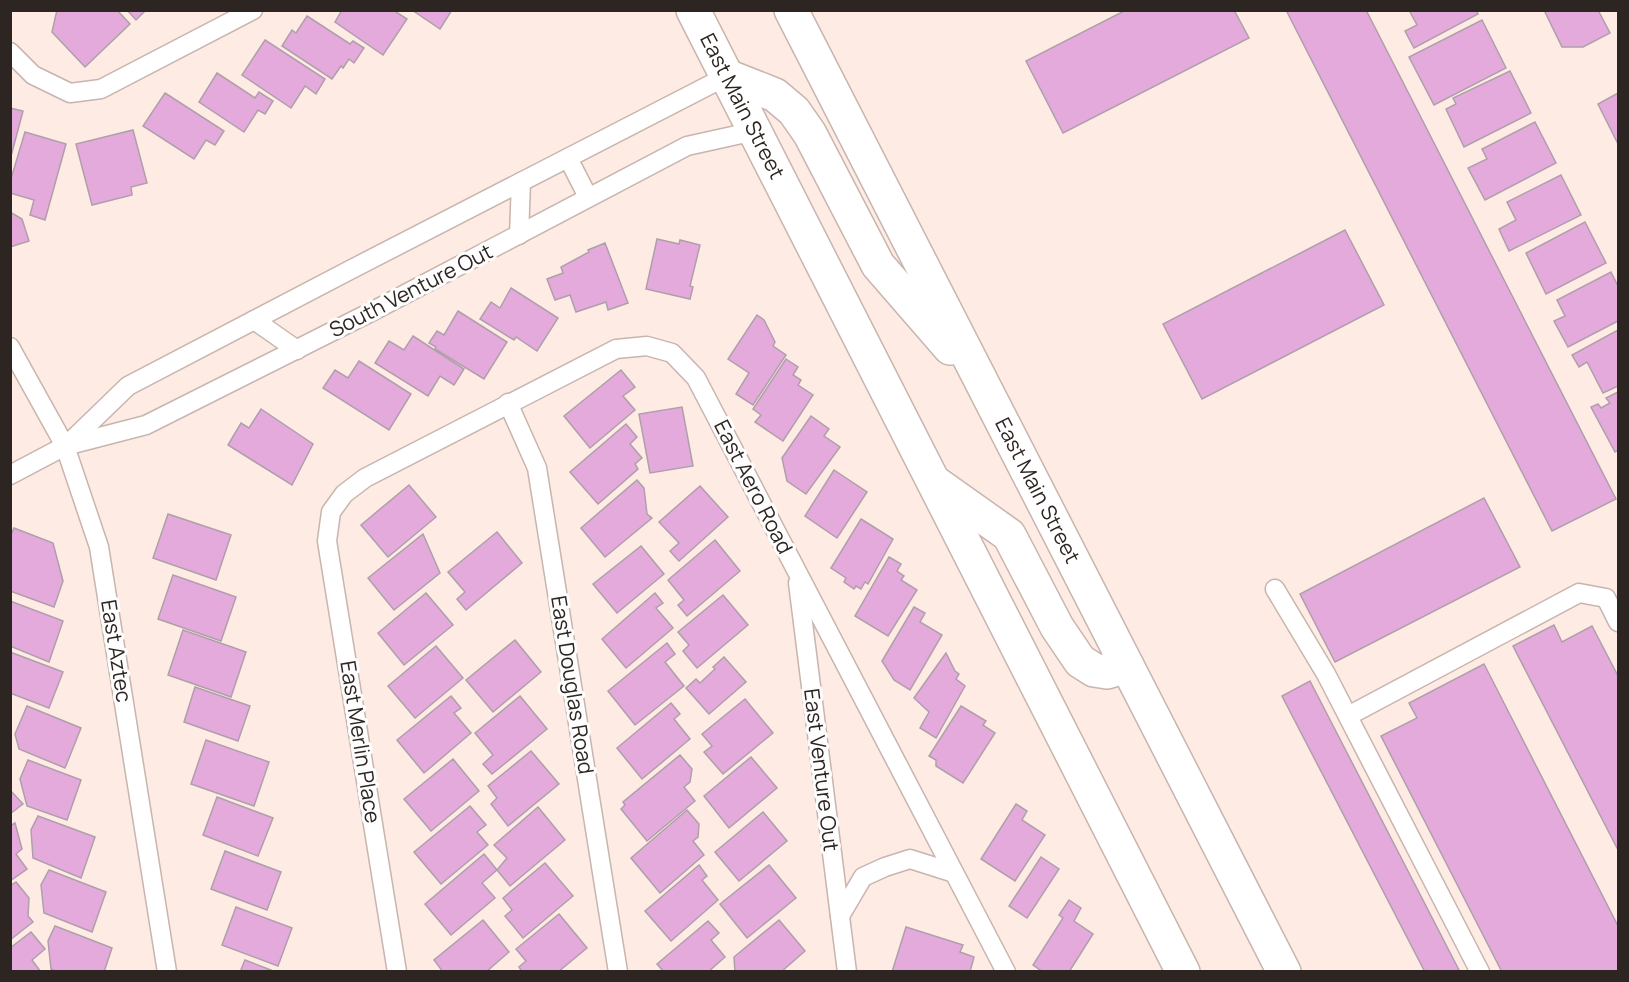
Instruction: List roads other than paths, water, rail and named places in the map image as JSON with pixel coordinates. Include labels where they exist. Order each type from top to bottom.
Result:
[{"type":"main road","name":"East Main Street","points":[[693,10],[1184,972]]},
{"type":"main road","name":"East Main Street","points":[[791,10],[1284,972]]},
{"type":"main road","points":[[727,76],[775,95],[794,111],[810,134],[878,265],[982,384]]},
{"type":"main road","points":[[933,482],[1009,535],[1057,627],[1080,661],[1094,670],[1107,672],[1127,666]]},
{"type":"lane","points":[[10,52],[33,75],[70,93],[101,89],[250,11]]},
{"type":"lane","name":"South Venture Out","points":[[65,446],[128,386],[727,76]]},
{"type":"lane","name":"South Venture Out","points":[[10,475],[65,446],[146,425],[297,350],[687,146],[755,131]]},
{"type":"lane","points":[[568,158],[588,197]]},
{"type":"lane","points":[[519,235],[521,182]]},
{"type":"lane","points":[[254,320],[297,350]]},
{"type":"lane","name":"East Aero Road","points":[[331,512],[344,494],[365,478],[616,349],[647,346],[672,353],[696,378],[1006,972]]},
{"type":"lane","name":"East Aztec","points":[[10,347],[65,446],[99,547],[168,972]]},
{"type":"lane","name":"East Douglas Road","points":[[508,403],[537,468],[618,972]]},
{"type":"lane","name":"East Merlin Place","points":[[331,512],[327,541],[397,972]]},
{"type":"lane","name":"East Venture Out","points":[[796,569],[847,972]]},
{"type":"lane","points":[[1275,589],[1326,674],[1480,972]]},
{"type":"lane","points":[[1348,716],[1579,593],[1606,598],[1618,622]]},
{"type":"lane","points":[[840,916],[863,878],[885,867],[910,859],[954,873]]}]
